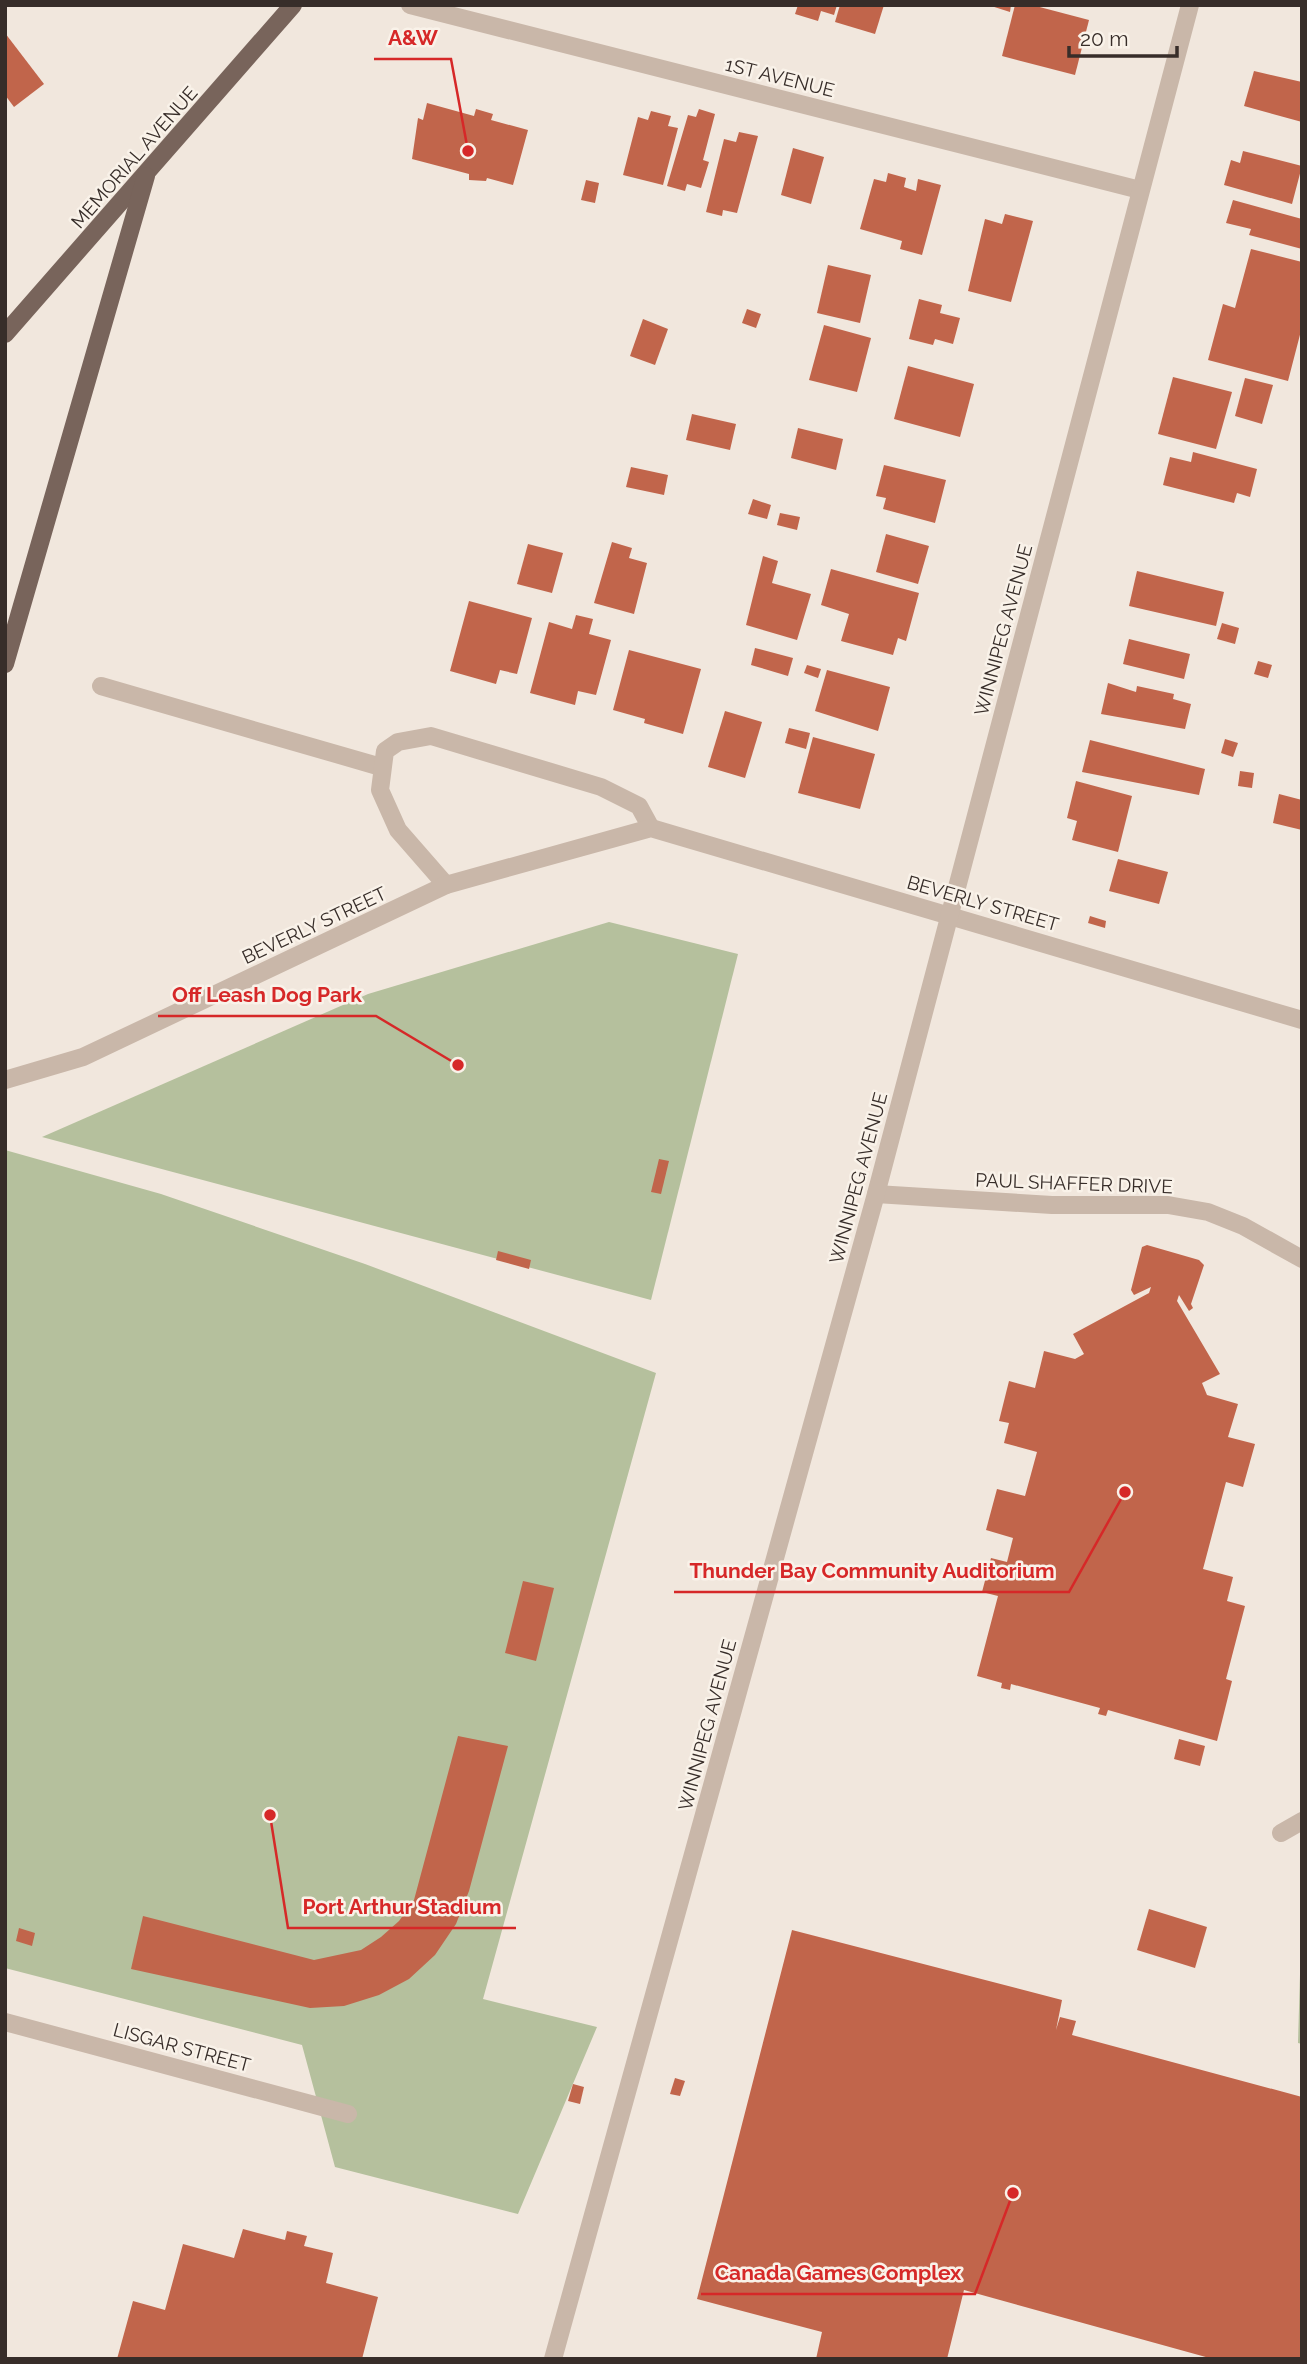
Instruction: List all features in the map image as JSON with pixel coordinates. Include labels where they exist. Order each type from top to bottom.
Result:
[{"type":"main road","name":"MEMORIAL AVENUE","points":[[5,334],[293,5]]},
{"type":"main road","points":[[5,664],[146,176]]},
{"type":"street","name":"1ST AVENUE","points":[[410,5],[1140,190]]},
{"type":"street","name":"WINNIPEG AVENUE","points":[[553,2359],[876,1194],[1191,5]]},
{"type":"street","points":[[101,686],[381,767]]},
{"type":"street","points":[[446,885],[398,830],[380,790],[385,751],[398,742],[431,736],[601,787],[639,806],[651,828]]},
{"type":"street","name":"BEVERLY STREET","points":[[5,1080],[83,1057],[446,885],[651,828],[1302,1020]]},
{"type":"street","name":"PAUL SHAFFER DRIVE","points":[[876,1194],[1052,1205],[1168,1205],[1208,1212],[1243,1226],[1302,1259]]},
{"type":"street","points":[[1281,1833],[1302,1821]]},
{"type":"street","name":"LISGAR STREET","points":[[5,2022],[348,2114]]},
{"type":"green space","points":[[609,922],[738,954],[651,1300],[42,1137],[368,994]]},
{"type":"green space","points":[[5,1150],[161,1194],[365,1264],[656,1373],[483,1999],[597,2027],[518,2214],[335,2167],[302,2045],[5,1968]]},
{"type":"green space","points":[[1302,1906],[1302,2044],[1298,2043]]},
{"type":"building","points":[[798,5],[837,5],[834,15],[821,11],[818,21],[795,14]]},
{"type":"building","points":[[840,5],[884,5],[875,34],[835,22]]},
{"type":"building","points":[[988,5],[1011,5],[1010,12]]},
{"type":"building","points":[[1015,5],[1032,5],[1089,20],[1075,75],[1002,56]]},
{"type":"building","points":[[5,33],[44,84],[14,107],[5,95]]},
{"type":"building","points":[[1254,71],[1302,82],[1302,122],[1244,106]]},
{"type":"building","points":[[427,103],[474,116],[476,109],[493,114],[491,120],[528,130],[513,185],[487,178],[486,181],[469,180],[469,174],[412,159],[418,118],[423,120]]},
{"type":"building","points":[[699,109],[715,114],[703,160],[709,162],[701,188],[687,184],[685,191],[667,186],[688,115],[696,117]]},
{"type":"building","points":[[651,111],[671,116],[668,126],[678,128],[663,185],[623,175],[638,117],[648,120]]},
{"type":"building","points":[[739,132],[758,136],[737,213],[723,210],[722,216],[706,212],[724,139],[736,142]]},
{"type":"building","points":[[793,148],[824,157],[811,204],[781,195]]},
{"type":"building","points":[[1243,151],[1302,166],[1292,204],[1224,185],[1231,160],[1240,163]]},
{"type":"building","points":[[888,173],[906,178],[904,187],[916,191],[918,179],[941,185],[922,255],[900,249],[902,241],[860,229],[874,179],[886,182]]},
{"type":"building","points":[[586,180],[599,183],[595,203],[581,200]]},
{"type":"building","points":[[1233,200],[1302,219],[1302,249],[1249,235],[1251,229],[1226,223]]},
{"type":"building","points":[[1005,214],[1033,221],[1011,302],[968,291],[985,219],[1002,224]]},
{"type":"building","points":[[1251,249],[1302,262],[1302,327],[1288,381],[1208,360],[1223,304],[1235,308]]},
{"type":"building","points":[[828,265],[871,275],[860,323],[817,313]]},
{"type":"building","points":[[919,299],[942,305],[940,313],[960,318],[953,344],[935,339],[933,345],[909,339]]},
{"type":"building","points":[[747,309],[761,314],[756,328],[742,323]]},
{"type":"building","points":[[643,319],[668,329],[655,365],[630,356]]},
{"type":"building","points":[[824,325],[871,338],[857,392],[809,380]]},
{"type":"building","points":[[908,366],[974,384],[960,437],[894,419]]},
{"type":"building","points":[[1173,377],[1232,392],[1216,449],[1158,434]]},
{"type":"building","points":[[1245,378],[1273,385],[1262,424],[1235,416]]},
{"type":"building","points":[[692,414],[736,424],[730,450],[686,440]]},
{"type":"building","points":[[798,428],[843,439],[836,470],[791,458]]},
{"type":"building","points":[[1193,452],[1257,469],[1250,497],[1237,493],[1234,503],[1163,485],[1170,457],[1191,462]]},
{"type":"building","points":[[884,465],[946,480],[935,523],[883,509],[886,498],[876,496]]},
{"type":"building","points":[[631,467],[668,475],[664,495],[626,487]]},
{"type":"building","points":[[753,499],[771,505],[767,519],[748,514]]},
{"type":"building","points":[[780,513],[800,517],[797,530],[777,525]]},
{"type":"building","points":[[886,534],[929,546],[918,584],[876,572]]},
{"type":"building","points":[[612,542],[632,548],[629,558],[647,563],[634,614],[594,603]]},
{"type":"building","points":[[528,544],[563,553],[552,593],[517,584]]},
{"type":"building","points":[[763,556],[778,561],[772,583],[811,594],[797,640],[746,625]]},
{"type":"building","points":[[831,569],[919,593],[906,641],[898,638],[893,655],[841,641],[849,614],[821,605]]},
{"type":"building","points":[[1137,571],[1224,592],[1216,626],[1129,606]]},
{"type":"building","points":[[469,601],[532,618],[517,674],[500,670],[496,684],[450,671]]},
{"type":"building","points":[[576,615],[593,619],[589,634],[611,640],[596,695],[578,691],[575,705],[530,693],[549,622],[572,629]]},
{"type":"building","points":[[1222,623],[1239,628],[1235,644],[1217,639]]},
{"type":"building","points":[[1129,639],[1190,654],[1184,679],[1123,664]]},
{"type":"building","points":[[755,648],[793,658],[788,676],[751,665]]},
{"type":"building","points":[[629,650],[701,669],[683,734],[644,723],[645,719],[613,710]]},
{"type":"building","points":[[1258,661],[1272,665],[1268,678],[1254,674]]},
{"type":"building","points":[[807,665],[821,669],[818,678],[804,673]]},
{"type":"building","points":[[827,670],[890,687],[878,731],[815,711]]},
{"type":"building","points":[[1108,683],[1136,692],[1137,686],[1174,694],[1173,699],[1191,704],[1185,729],[1101,714]]},
{"type":"building","points":[[725,711],[762,722],[745,778],[708,767]]},
{"type":"building","points":[[789,728],[810,733],[806,749],[785,743]]},
{"type":"building","points":[[813,737],[875,754],[860,809],[798,793]]},
{"type":"building","points":[[1225,739],[1238,743],[1233,757],[1221,753]]},
{"type":"building","points":[[1090,740],[1205,769],[1199,795],[1082,772]]},
{"type":"building","points":[[1240,771],[1254,773],[1252,788],[1238,786]]},
{"type":"building","points":[[1076,781],[1132,796],[1118,852],[1072,840],[1077,821],[1067,818]]},
{"type":"building","points":[[1279,794],[1302,800],[1302,830],[1273,823]]},
{"type":"building","points":[[1118,859],[1168,872],[1159,904],[1109,891]]},
{"type":"building","points":[[1090,916],[1106,921],[1105,928],[1088,923]]},
{"type":"building","points":[[659,1159],[669,1161],[661,1194],[651,1192]]},
{"type":"building","points":[[1147,1245],[1199,1260],[1204,1265],[1191,1304],[1193,1308],[1189,1311],[1179,1295],[1177,1301],[1220,1374],[1202,1383],[1207,1395],[1238,1404],[1228,1437],[1255,1444],[1243,1487],[1226,1482],[1203,1569],[1233,1577],[1227,1601],[1245,1606],[1226,1679],[1232,1681],[1217,1741],[1108,1710],[1106,1716],[1098,1714],[1100,1708],[1011,1684],[1010,1690],[1001,1688],[1002,1683],[977,1676],[998,1596],[982,1592],[991,1558],[1007,1562],[1013,1538],[986,1530],[997,1489],[1025,1496],[1037,1452],[1004,1443],[1009,1423],[999,1421],[1009,1381],[1035,1388],[1044,1351],[1075,1359],[1084,1354],[1073,1334],[1149,1293],[1151,1287],[1134,1295],[1131,1290],[1142,1247]]},
{"type":"building","points":[[498,1251],[531,1260],[529,1269],[496,1260]]},
{"type":"building","points":[[523,1581],[554,1588],[536,1661],[505,1653]]},
{"type":"building","points":[[458,1736],[508,1746],[469,1891],[456,1924],[435,1955],[409,1979],[379,1995],[344,2006],[310,2008],[131,1969],[143,1916],[314,1960],[361,1950],[381,1937],[399,1921],[414,1900]]},
{"type":"building","points":[[1179,1739],[1205,1746],[1200,1766],[1174,1759]]},
{"type":"building","points":[[1149,1909],[1207,1927],[1195,1968],[1137,1950]]},
{"type":"building","points":[[19,1928],[35,1933],[32,1946],[16,1941]]},
{"type":"building","points":[[792,1930],[1062,2000],[1056,2030],[1060,2017],[1076,2021],[1072,2035],[1302,2097],[1302,2359],[1213,2359],[964,2290],[947,2359],[816,2359],[822,2332],[697,2299]]},
{"type":"building","points":[[675,2078],[685,2081],[680,2096],[670,2094]]},
{"type":"building","points":[[573,2084],[584,2087],[580,2104],[568,2101]]},
{"type":"building","points":[[243,2229],[285,2240],[287,2231],[307,2236],[304,2246],[333,2253],[326,2283],[378,2297],[362,2359],[117,2359],[133,2301],[165,2310],[183,2244],[234,2258]]},
{"type":"place","name":"A&W","points":[[468,151]]},
{"type":"place","name":"Off Leash Dog Park","points":[[458,1065]]},
{"type":"place","name":"Thunder Bay Community Auditorium","points":[[1125,1492]]},
{"type":"place","name":"Port Arthur Stadium","points":[[270,1815]]},
{"type":"place","name":"Canada Games Complex","points":[[1013,2193]]}]
